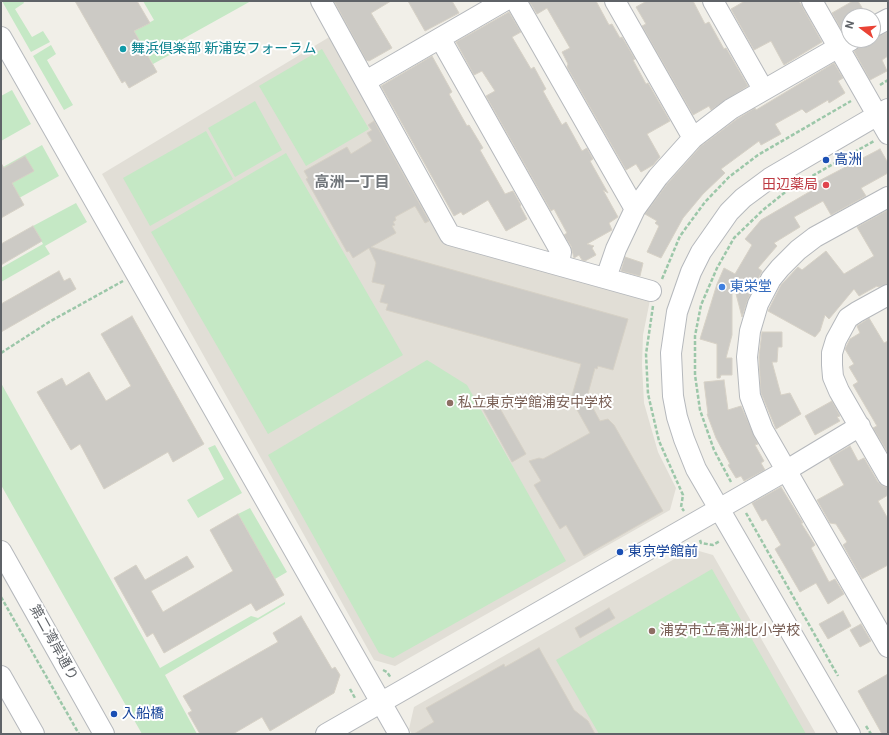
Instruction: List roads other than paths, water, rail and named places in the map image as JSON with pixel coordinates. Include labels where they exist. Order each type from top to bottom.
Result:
[{"type":"street","points":[[321,1],[450,235],[559,264],[655,292]]},
{"type":"street","points":[[366,81],[504,1]]},
{"type":"street","points":[[516,1],[635,209]]},
{"type":"street","points":[[615,1],[693,138]]},
{"type":"street","points":[[712,1],[763,89]]},
{"type":"street","points":[[812,1],[841,39]]},
{"type":"street","points":[[1,37],[399,734]]},
{"type":"street","points":[[440,38],[561,252],[559,264]]},
{"type":"street","points":[[606,278],[616,249],[635,209],[658,176],[693,138],[731,109],[763,89],[841,46]]},
{"type":"street","points":[[847,48],[865,93],[883,112],[888,134]]},
{"type":"street","points":[[856,727],[719,509],[696,469],[684,439],[673,396],[671,372],[673,334],[677,312],[691,272],[700,252],[720,223],[743,198],[794,162],[883,112]]},
{"type":"street","points":[[888,197],[815,237],[798,250],[771,279],[758,304],[747,344],[750,396],[763,430],[888,646]]},
{"type":"street","points":[[886,300],[857,312],[848,318],[841,329],[832,353],[833,377],[839,391],[888,476]]},
{"type":"street","points":[[326,734],[787,470],[860,426]]},
{"type":"street","name":"第二湾岸通り","points":[[1,551],[104,734]]},
{"type":"street","points":[[1,676],[34,734]]},
{"type":"place","name":"舞浜倶楽部 新浦安フォーラム","points":[[123,49]]},
{"type":"place","name":"高洲","points":[[826,160]]},
{"type":"place","name":"田辺薬局","points":[[826,185]]},
{"type":"place","name":"東栄堂","points":[[722,287]]},
{"type":"place","name":"私立東京学館浦安中学校","points":[[450,403]]},
{"type":"place","name":"東京学館前","points":[[620,552]]},
{"type":"place","name":"浦安市立高洲北小学校","points":[[652,631]]},
{"type":"place","name":"入船橋","points":[[114,714]]},
{"type":"district","name":"高洲一丁目","points":[[352,183]]}]
